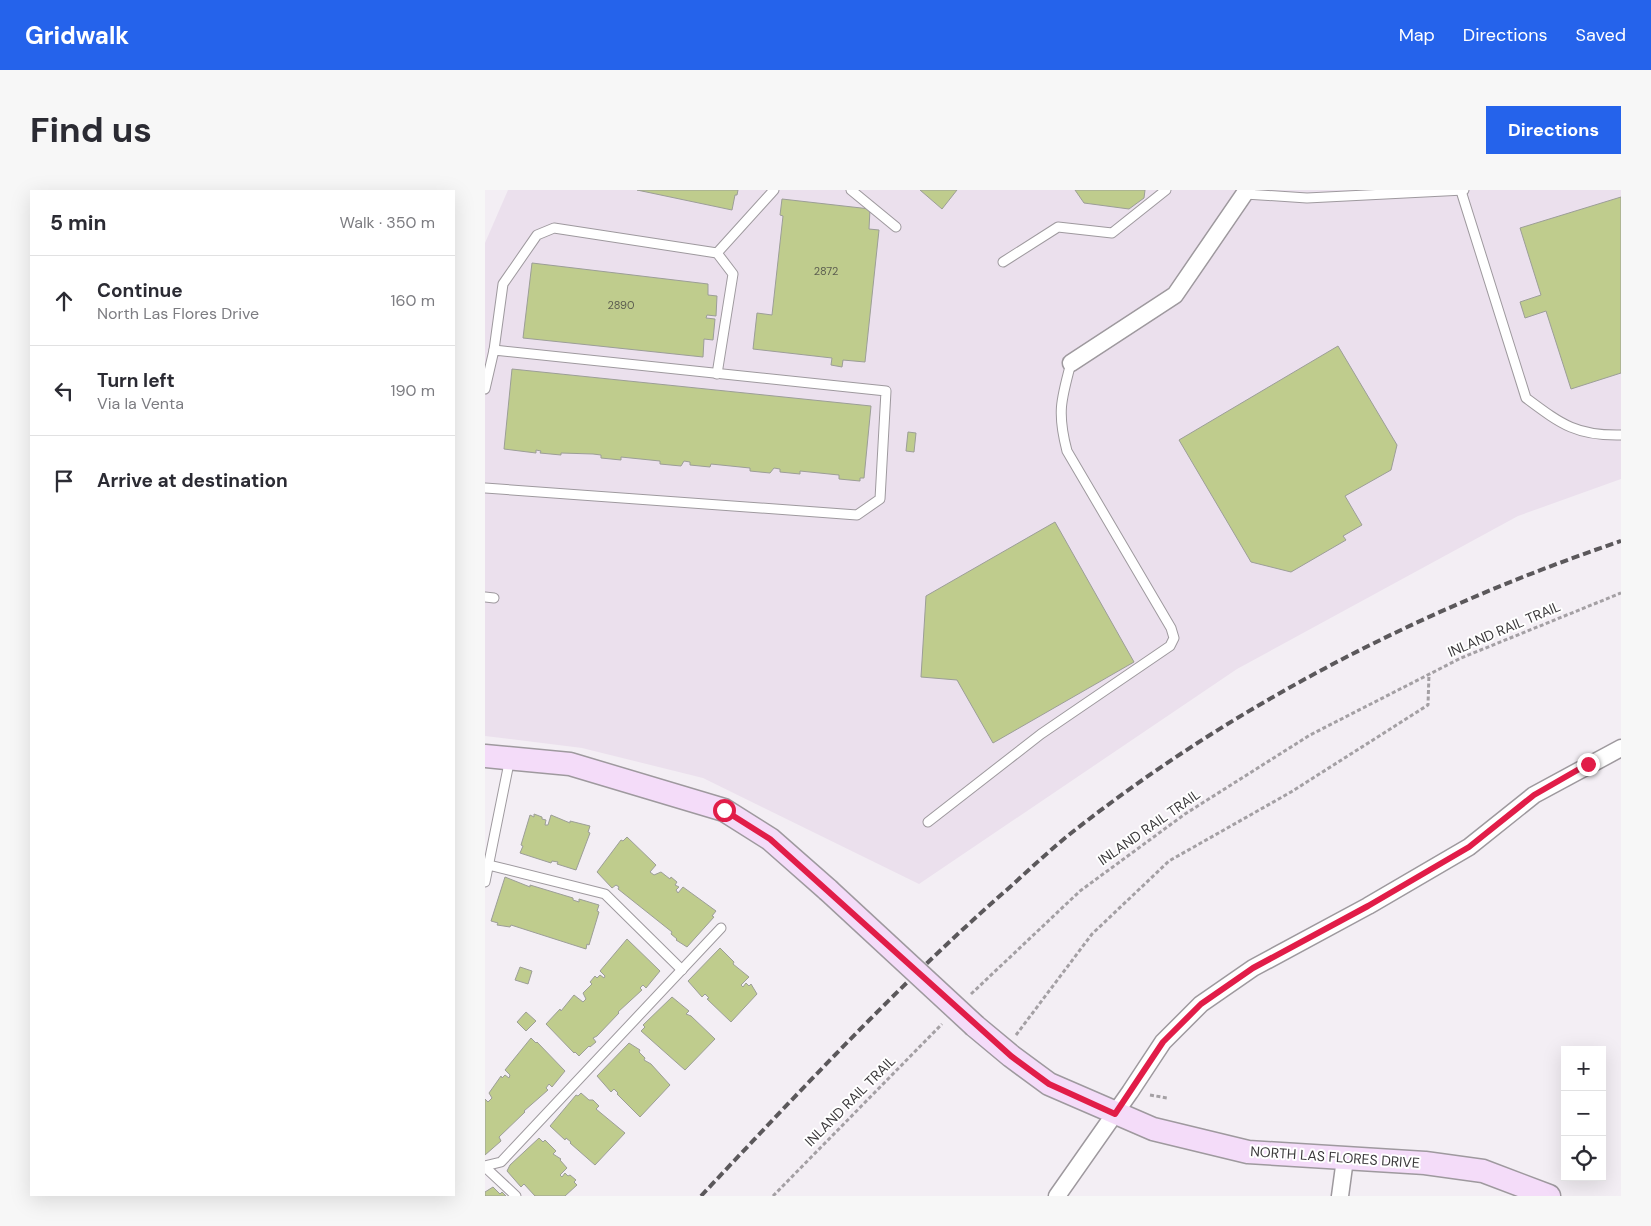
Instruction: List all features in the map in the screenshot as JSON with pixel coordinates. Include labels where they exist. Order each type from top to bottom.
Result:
[{"type":"street","points":[[1071,363],[1175,295],[1246,192]]},
{"type":"street","points":[[1057,1196],[1163,1042],[1201,1004],[1253,968],[1368,906],[1469,847],[1534,795],[1621,748]]},
{"type":"street","name":"NORTH LAS FLORES DRIVE","points":[[485,756],[570,764],[724,810],[770,839],[975,1026],[1011,1056],[1049,1084],[1115,1114],[1153,1129],[1248,1152],[1425,1163],[1483,1171],[1549,1196]]},
{"type":"street","points":[[1340,1196],[1345,1159]]},
{"type":"lane","points":[[717,253],[774,190]]},
{"type":"lane","points":[[851,190],[896,227]]},
{"type":"lane","points":[[1003,262],[1058,228],[1111,233],[1166,190]]},
{"type":"lane","points":[[1246,192],[1307,198],[1463,191],[1526,398],[1553,418],[1583,433],[1621,436]]},
{"type":"lane","points":[[485,389],[494,350],[503,284],[537,236],[554,228],[717,253],[733,274],[717,374]]},
{"type":"lane","points":[[485,488],[857,515],[880,499],[886,391],[494,350]]},
{"type":"lane","points":[[928,822],[1041,734],[1170,646],[1174,638],[1171,628],[1067,451],[1061,427],[1060,403],[1071,363]]},
{"type":"lane","points":[[485,882],[487,864],[511,758]]},
{"type":"lane","points":[[487,864],[605,894],[683,970]]},
{"type":"lane","points":[[516,1196],[485,1167],[501,1162],[721,928]]},
{"type":"path","name":"INLAND RAIL TRAIL","points":[[970,995],[1080,891],[1185,814],[1310,735],[1461,658],[1621,593]]},
{"type":"path","points":[[1015,1035],[1092,934],[1169,862],[1291,792],[1428,705],[1429,674]]},
{"type":"path","name":"INLAND RAIL TRAIL","points":[[773,1196],[943,1023]]},
{"type":"shaded area","points":[[508,190],[1621,190],[1621,479],[1518,516],[1237,669],[919,884],[703,778],[582,748],[485,736],[485,243]]},
{"type":"building","points":[[637,190],[738,190],[732,210]]},
{"type":"building","points":[[920,190],[957,190],[942,209]]},
{"type":"building","points":[[1075,190],[1145,190],[1144,198],[1129,209],[1084,203]]},
{"type":"building","points":[[1621,197],[1621,373],[1571,389],[1546,311],[1525,318],[1520,302],[1541,295],[1520,228]]},
{"type":"building","points":[[782,199],[870,209],[869,229],[879,230],[865,362],[843,360],[842,367],[831,365],[832,358],[753,349],[757,313],[772,315],[783,216],[780,215]]},
{"type":"building","points":[[532,263],[708,284],[708,295],[717,296],[716,316],[707,315],[706,318],[715,319],[713,340],[704,339],[703,357],[523,338]]},
{"type":"building","points":[[1338,346],[1397,445],[1391,470],[1345,496],[1362,525],[1343,536],[1346,540],[1291,572],[1251,562],[1179,440]]},
{"type":"building","points":[[512,369],[871,406],[864,478],[860,478],[860,481],[839,479],[839,475],[800,471],[800,474],[780,472],[780,469],[774,468],[770,473],[750,471],[750,468],[711,464],[710,467],[690,465],[690,462],[684,461],[681,466],[660,464],[660,461],[621,457],[621,460],[601,458],[601,455],[593,454],[561,453],[561,455],[540,453],[541,451],[536,450],[536,453],[504,449]]},
{"type":"building","points":[[908,432],[916,433],[914,452],[906,451]]},
{"type":"building","points":[[1055,522],[1134,662],[993,743],[957,680],[921,677],[926,596]]},
{"type":"building","points":[[534,814],[546,820],[545,825],[548,825],[551,815],[570,823],[570,821],[590,826],[588,832],[590,833],[576,870],[557,864],[558,862],[552,861],[551,863],[520,853],[530,815],[534,817]]},
{"type":"building","points":[[627,837],[656,865],[650,872],[654,875],[661,872],[670,879],[671,877],[677,882],[675,885],[679,887],[676,890],[678,893],[683,887],[716,911],[712,916],[714,917],[687,947],[676,940],[671,934],[672,932],[618,889],[619,887],[616,885],[612,888],[597,872],[621,840],[623,841]]},
{"type":"building","points":[[505,877],[530,887],[530,885],[573,898],[573,900],[579,902],[579,899],[599,905],[597,911],[599,912],[589,945],[587,944],[586,949],[511,925],[510,927],[497,925],[498,923],[491,921]]},
{"type":"building","points":[[627,939],[660,971],[646,988],[643,985],[640,988],[642,990],[593,1038],[596,1042],[579,1056],[546,1024],[560,1009],[561,1011],[574,995],[583,1002],[586,999],[583,993],[592,984],[590,982],[595,976],[597,978],[600,975],[604,978],[605,976],[600,971]]},
{"type":"building","points":[[720,948],[734,962],[733,964],[749,977],[741,985],[743,987],[746,983],[749,986],[751,984],[757,994],[731,1022],[707,999],[709,998],[705,994],[702,997],[688,981]]},
{"type":"building","points":[[520,967],[532,971],[528,984],[515,980]]},
{"type":"building","points":[[672,997],[689,1011],[686,1014],[691,1016],[715,1039],[685,1070],[641,1031],[645,1027],[643,1025]]},
{"type":"building","points":[[526,1012],[536,1021],[526,1031],[517,1022]]},
{"type":"building","points":[[531,1038],[565,1071],[552,1087],[549,1084],[546,1088],[548,1090],[524,1111],[499,1137],[501,1141],[485,1155],[485,1099],[488,1102],[492,1098],[489,1093],[501,1076],[502,1078],[505,1075],[509,1078],[510,1075],[505,1070]]},
{"type":"building","points":[[629,1043],[640,1050],[639,1052],[645,1058],[644,1060],[651,1064],[670,1085],[640,1117],[614,1089],[611,1092],[597,1076]]},
{"type":"building","points":[[581,1093],[589,1100],[593,1100],[599,1106],[596,1109],[625,1133],[595,1165],[571,1142],[566,1138],[565,1140],[550,1126],[576,1095],[578,1096]]},
{"type":"building","points":[[539,1138],[543,1142],[545,1140],[556,1151],[553,1154],[561,1159],[567,1168],[560,1175],[562,1177],[565,1173],[576,1180],[574,1182],[577,1185],[565,1196],[535,1196],[524,1184],[521,1187],[507,1171],[510,1165]]},
{"type":"building","points":[[493,1187],[500,1194],[502,1192],[506,1196],[485,1196],[485,1192]]},
{"type":"railway","points":[[701,1196],[890,999],[969,923],[1058,844],[1137,784],[1201,741],[1268,700],[1405,628],[1476,596],[1548,567],[1621,541]]},
{"type":"route","points":[[724,810],[770,839],[975,1026],[1011,1056],[1049,1084],[1115,1114],[1163,1042],[1201,1004],[1253,968],[1368,906],[1469,847],[1534,795],[1588,764]]}]
